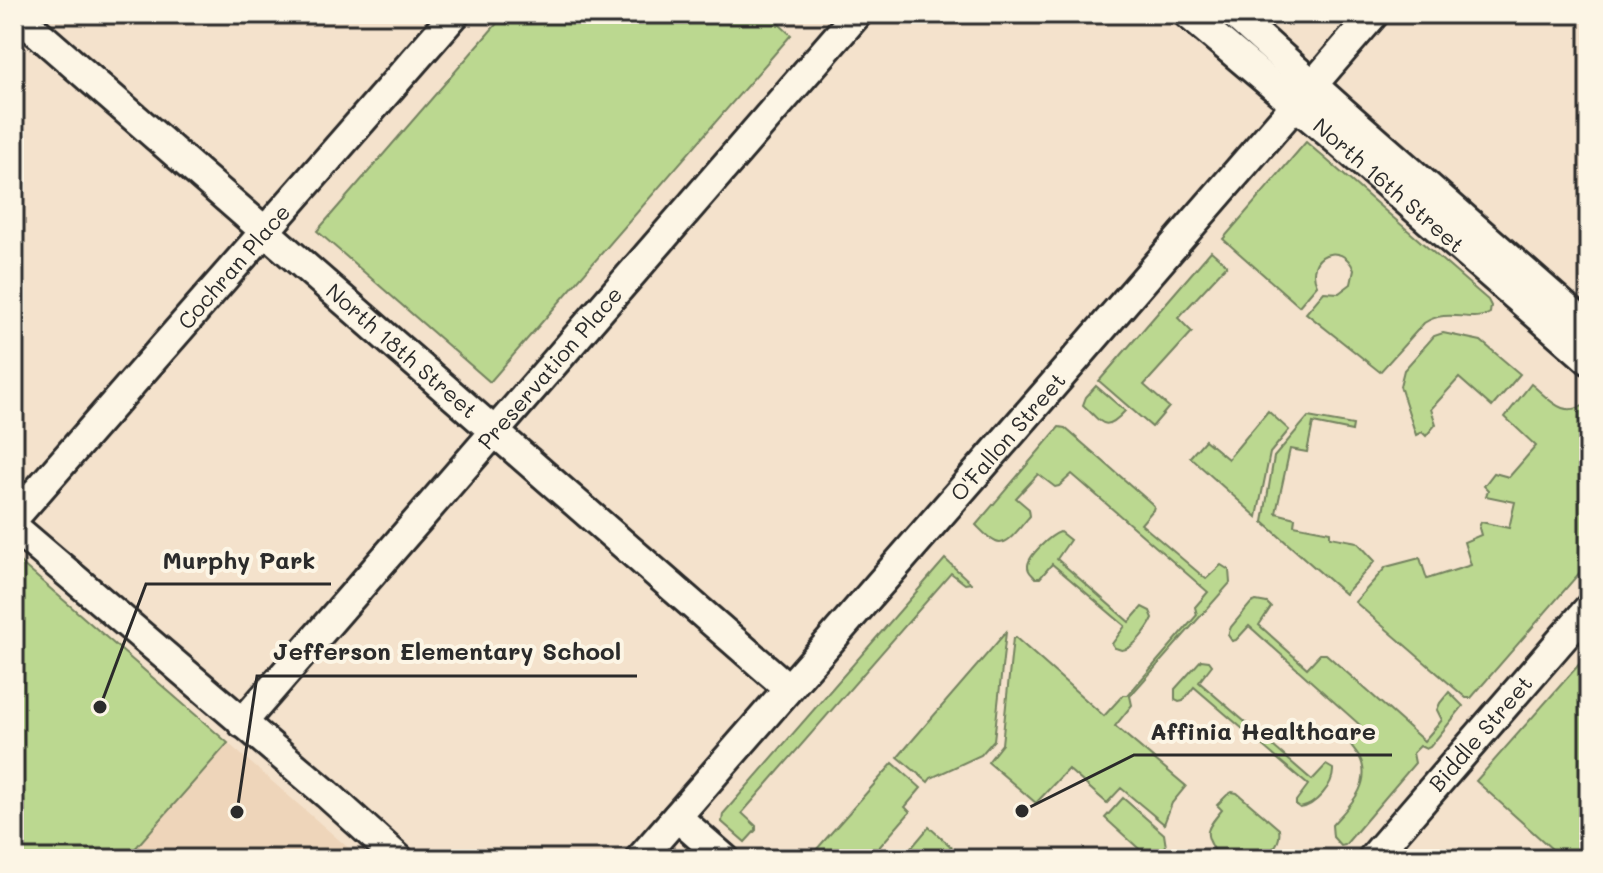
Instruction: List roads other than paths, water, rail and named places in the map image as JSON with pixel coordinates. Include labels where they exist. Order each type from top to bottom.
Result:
[{"type":"street","name":"North 18th Street","points":[[16,14],[788,688]]},
{"type":"street","name":"Cochran Place","points":[[14,518],[455,14]]},
{"type":"street","name":"Preservation Place","points":[[242,723],[857,14]]},
{"type":"street","name":"North 16th Street","points":[[1188,14],[1304,95],[1589,328]]},
{"type":"street","name":"North 16th Street","points":[[1234,14],[1304,95],[1589,360]]},
{"type":"street","name":"O'Fallon Street","points":[[640,859],[1374,14]]},
{"type":"street","points":[[14,527],[399,859]]},
{"type":"street","name":"Biddle Street","points":[[1372,859],[1586,621]]},
{"type":"street","points":[[677,817],[725,859]]},
{"type":"place","name":"Murphy Park","points":[[100,707]]},
{"type":"place","name":"Affinia Healthcare","points":[[1022,811]]},
{"type":"place","name":"Jefferson Elementary School","points":[[237,812]]}]
